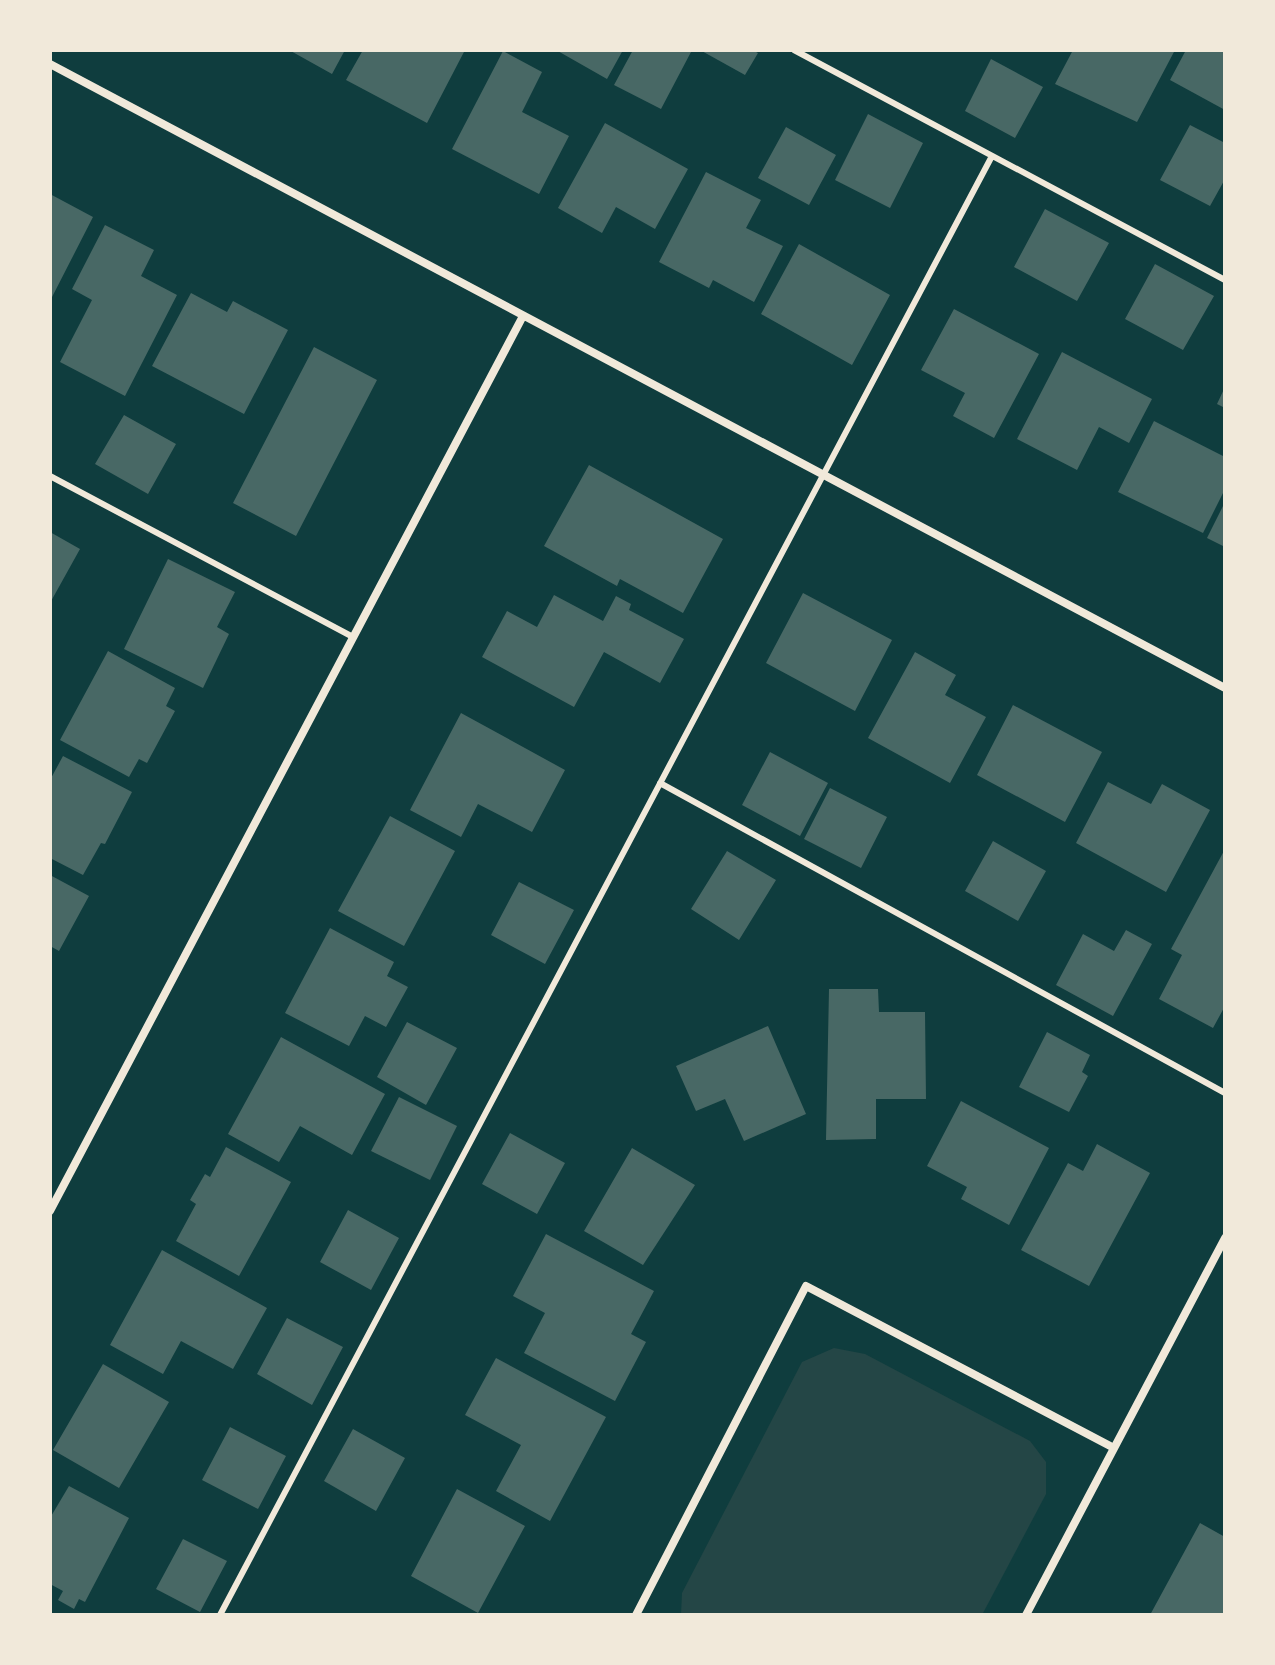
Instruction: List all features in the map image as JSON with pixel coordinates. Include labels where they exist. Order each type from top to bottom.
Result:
[{"type":"street","points":[[50,64],[1225,688]]},
{"type":"street","points":[[50,1211],[523,316]]},
{"type":"street","points":[[1026,1615],[1225,1238]]},
{"type":"street","points":[[636,1615],[806,1286],[1114,1448]]},
{"type":"lane","points":[[794,50],[1225,280]]},
{"type":"lane","points":[[220,1615],[992,156]]},
{"type":"lane","points":[[50,476],[353,637]]},
{"type":"lane","points":[[660,783],[1225,1093]]},
{"type":"shaded area","points":[[834,1348],[865,1354],[1030,1441],[1046,1462],[1046,1494],[982,1615],[681,1615],[682,1593],[802,1362]]},
{"type":"building","points":[[289,50],[345,50],[332,74]]},
{"type":"building","points":[[363,50],[465,50],[427,123],[346,80]]},
{"type":"building","points":[[556,50],[623,50],[607,79]]},
{"type":"building","points":[[633,50],[691,52],[661,109],[614,85]]},
{"type":"building","points":[[700,50],[752,50],[758,53],[745,75]]},
{"type":"building","points":[[1073,50],[1175,50],[1137,122],[1055,84]]},
{"type":"building","points":[[1186,50],[1225,50],[1225,110],[1170,80]]},
{"type":"building","points":[[503,51],[542,72],[522,112],[569,136],[539,194],[452,149]]},
{"type":"building","points":[[991,59],[1043,87],[1015,138],[965,111]]},
{"type":"building","points":[[868,114],[923,143],[890,208],[835,180]]},
{"type":"building","points":[[605,123],[688,169],[655,229],[616,207],[602,233],[558,208]]},
{"type":"building","points":[[1190,125],[1225,143],[1225,179],[1210,206],[1160,180]]},
{"type":"building","points":[[786,127],[836,155],[809,205],[758,178]]},
{"type":"building","points":[[706,172],[761,200],[746,228],[783,246],[754,302],[713,280],[709,288],[659,262]]},
{"type":"building","points":[[50,194],[93,217],[50,301]]},
{"type":"building","points":[[1045,209],[1109,243],[1077,301],[1014,267]]},
{"type":"building","points":[[105,225],[154,250],[141,276],[177,295],[125,396],[60,362],[92,300],[72,289]]},
{"type":"building","points":[[799,244],[890,295],[852,365],[761,314]]},
{"type":"building","points":[[1155,264],[1214,296],[1183,350],[1125,319]]},
{"type":"building","points":[[191,293],[227,312],[233,301],[288,330],[244,414],[152,366]]},
{"type":"building","points":[[954,309],[1039,354],[994,438],[953,416],[965,393],[921,370]]},
{"type":"building","points":[[314,347],[377,380],[296,536],[233,503]]},
{"type":"building","points":[[1062,352],[1152,399],[1129,443],[1099,427],[1077,470],[1017,439]]},
{"type":"building","points":[[1225,387],[1225,408],[1217,404]]},
{"type":"building","points":[[124,415],[176,444],[148,494],[95,464]]},
{"type":"building","points":[[1154,421],[1225,457],[1225,489],[1203,533],[1118,492]]},
{"type":"building","points":[[589,465],[723,539],[683,613],[620,579],[617,586],[544,546]]},
{"type":"building","points":[[1225,502],[1225,547],[1207,538]]},
{"type":"building","points":[[50,532],[80,549],[50,603]]},
{"type":"building","points":[[168,559],[235,592],[217,627],[229,634],[203,688],[124,649]]},
{"type":"building","points":[[803,593],[892,640],[855,711],[766,663]]},
{"type":"building","points":[[554,595],[603,621],[616,596],[631,604],[629,610],[684,639],[660,683],[604,652],[574,707],[482,657],[507,611],[537,627]]},
{"type":"building","points":[[108,651],[175,688],[166,706],[175,711],[147,763],[139,759],[129,777],[60,740]]},
{"type":"building","points":[[915,652],[956,675],[945,695],[986,717],[950,783],[868,738]]},
{"type":"building","points":[[1013,705],[1102,752],[1065,822],[977,775]]},
{"type":"building","points":[[461,713],[565,770],[532,832],[478,804],[461,837],[410,810]]},
{"type":"building","points":[[770,752],[828,783],[800,836],[742,805]]},
{"type":"building","points":[[63,756],[132,792],[105,844],[101,843],[83,875],[50,858],[50,780]]},
{"type":"building","points":[[1108,782],[1151,804],[1162,784],[1210,810],[1166,892],[1076,843]]},
{"type":"building","points":[[830,788],[887,817],[861,868],[804,839]]},
{"type":"building","points":[[390,816],[455,851],[404,946],[338,911]]},
{"type":"building","points":[[993,841],[1046,871],[1018,921],[965,891]]},
{"type":"building","points":[[1225,849],[1225,1006],[1213,1028],[1159,999],[1182,955],[1171,949]]},
{"type":"building","points":[[727,851],[776,880],[739,940],[691,909]]},
{"type":"building","points":[[50,875],[89,896],[59,951],[50,946]]},
{"type":"building","points":[[519,882],[574,910],[545,964],[491,935]]},
{"type":"building","points":[[330,928],[394,962],[387,976],[408,987],[386,1027],[365,1016],[349,1046],[285,1013]]},
{"type":"building","points":[[1126,930],[1152,944],[1113,1016],[1056,985],[1083,934],[1114,951]]},
{"type":"building","points":[[829,989],[878,989],[879,1012],[925,1012],[926,1099],[876,1099],[876,1139],[826,1140]]},
{"type":"building","points":[[407,1022],[457,1048],[426,1105],[377,1077]]},
{"type":"building","points":[[768,1026],[806,1114],[744,1141],[725,1099],[696,1111],[676,1066]]},
{"type":"building","points":[[1047,1032],[1090,1055],[1082,1072],[1088,1076],[1069,1112],[1019,1087]]},
{"type":"building","points":[[281,1037],[385,1094],[352,1155],[300,1126],[279,1162],[228,1134]]},
{"type":"building","points":[[399,1097],[457,1126],[430,1180],[371,1151]]},
{"type":"building","points":[[961,1101],[1049,1148],[1009,1225],[961,1199],[967,1187],[927,1166]]},
{"type":"building","points":[[510,1133],[565,1163],[537,1214],[482,1184]]},
{"type":"building","points":[[1097,1144],[1150,1173],[1089,1286],[1021,1250],[1068,1163],[1083,1171]]},
{"type":"building","points":[[226,1147],[291,1182],[239,1276],[176,1241],[196,1204],[190,1200],[205,1174],[210,1177]]},
{"type":"building","points":[[632,1148],[695,1185],[643,1265],[584,1231]]},
{"type":"building","points":[[348,1210],[399,1238],[371,1290],[320,1262]]},
{"type":"building","points":[[546,1234],[654,1291],[631,1334],[646,1342],[615,1401],[524,1353],[545,1313],[513,1296]]},
{"type":"building","points":[[162,1250],[267,1308],[233,1369],[181,1341],[163,1374],[110,1345]]},
{"type":"building","points":[[287,1318],[343,1347],[312,1405],[257,1374]]},
{"type":"building","points":[[496,1358],[606,1417],[550,1521],[496,1491],[521,1445],[465,1415]]},
{"type":"building","points":[[103,1364],[169,1402],[119,1488],[53,1450]]},
{"type":"building","points":[[230,1427],[286,1456],[258,1509],[202,1480]]},
{"type":"building","points":[[353,1429],[405,1458],[376,1511],[324,1481]]},
{"type":"building","points":[[69,1486],[129,1518],[85,1602],[79,1599],[74,1609],[58,1600],[63,1591],[50,1584],[50,1518]]},
{"type":"building","points":[[457,1489],[525,1526],[478,1613],[411,1576]]},
{"type":"building","points":[[1200,1523],[1225,1537],[1223,1615],[1150,1615]]},
{"type":"building","points":[[183,1539],[227,1561],[200,1612],[156,1589]]}]
